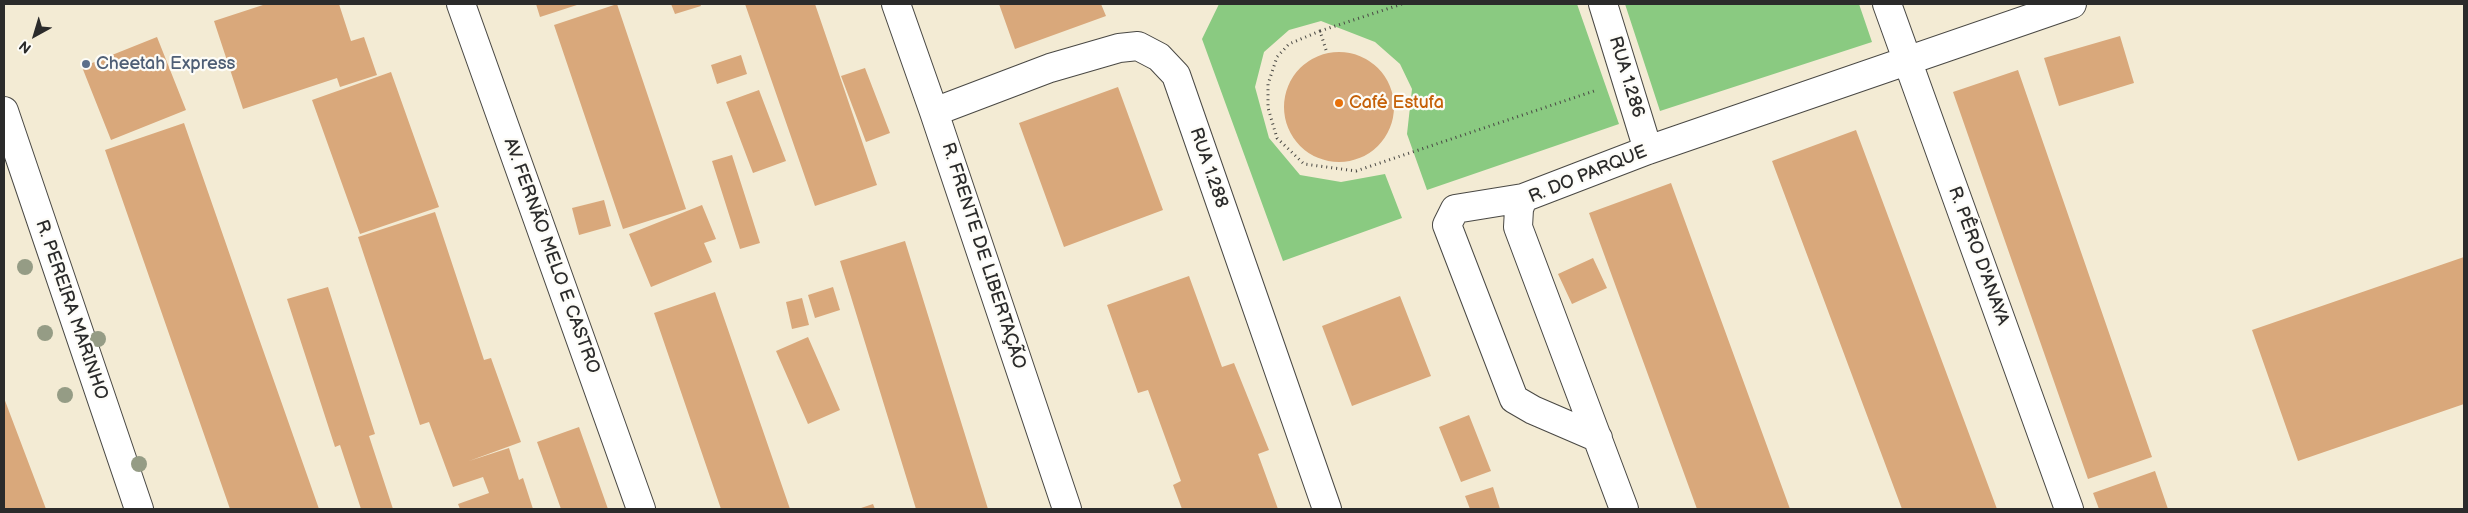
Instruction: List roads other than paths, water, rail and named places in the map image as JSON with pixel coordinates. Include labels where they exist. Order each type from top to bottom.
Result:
[{"type":"street","name":"AV. FERNÃO MELO E CASTRO","points":[[461,4],[641,509]]},
{"type":"street","name":"R. FRENTE DE LIBERTAÇÃO","points":[[896,4],[1067,509]]},
{"type":"street","name":"RUA 1.286","points":[[1603,4],[1628,80],[1648,150]]},
{"type":"street","name":"R. PÊRO D'ANAYA","points":[[1887,4],[2069,509]]},
{"type":"street","name":"R. DO PARQUE","points":[[1624,509],[1518,227],[1519,209],[1523,198],[1648,150],[1907,59],[2072,4]]},
{"type":"street","name":"RUA 1.288","points":[[934,112],[1050,68],[1118,48],[1138,46],[1159,58],[1176,75],[1327,509]]},
{"type":"street","name":"R. PEREIRA MARINHO","points":[[4,111],[139,509]]},
{"type":"street","points":[[1523,198],[1455,209],[1447,225],[1514,399],[1533,410],[1598,438]]},
{"type":"place","name":"Cheetah Express","points":[[86,64]]},
{"type":"place","name":"Café Estufa","points":[[1339,103]]}]
